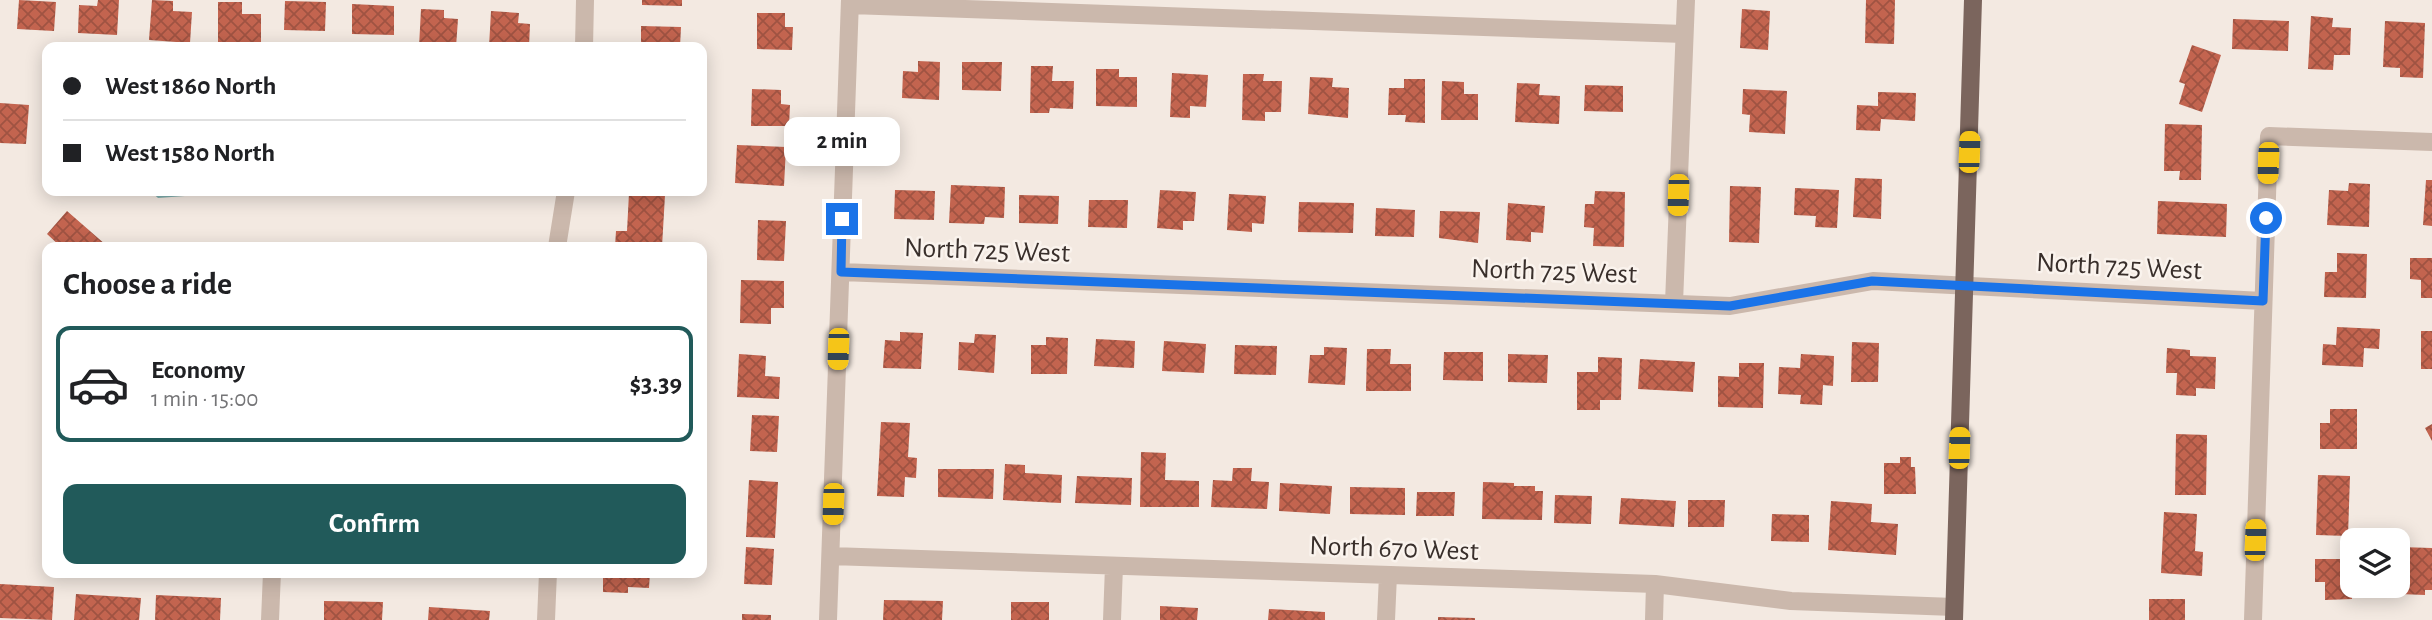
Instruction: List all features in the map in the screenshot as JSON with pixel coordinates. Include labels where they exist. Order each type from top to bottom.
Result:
[{"type":"main road","points":[[1954,613],[1973,0]]},
{"type":"street","points":[[584,42],[585,0]]},
{"type":"street","points":[[1674,303],[1686,0]]},
{"type":"street","points":[[828,620],[850,2],[1684,34]]},
{"type":"street","points":[[2253,620],[2269,136],[2432,142]]},
{"type":"street","points":[[558,242],[565,196]]},
{"type":"street","name":"North 725 West","points":[[841,272],[1730,306],[1872,281],[2263,301]]},
{"type":"street","name":"North 670 West","points":[[831,556],[1655,584],[1791,601],[1954,613]]},
{"type":"street","points":[[1112,620],[1114,566]]},
{"type":"street","points":[[1386,620],[1388,575]]},
{"type":"street","points":[[270,620],[272,578]]},
{"type":"street","points":[[546,620],[548,578]]},
{"type":"street","points":[[1654,620],[1655,584]]},
{"type":"building","points":[[19,0],[56,2],[54,31],[17,29]]},
{"type":"building","points":[[98,0],[119,0],[117,35],[78,33],[79,5],[97,6]]},
{"type":"building","points":[[152,0],[173,1],[173,11],[192,12],[190,42],[149,40]]},
{"type":"building","points":[[642,0],[682,0],[682,6],[642,5]]},
{"type":"building","points":[[1866,0],[1895,0],[1894,44],[1865,43]]},
{"type":"building","points":[[285,1],[326,2],[325,31],[284,30]]},
{"type":"building","points":[[218,2],[242,2],[242,14],[261,14],[261,42],[218,42]]},
{"type":"building","points":[[352,4],[394,6],[394,35],[352,34]]},
{"type":"building","points":[[421,9],[444,10],[444,18],[458,19],[456,42],[419,42]]},
{"type":"building","points":[[1742,9],[1770,11],[1768,50],[1740,48]]},
{"type":"building","points":[[491,11],[519,13],[518,23],[530,24],[529,42],[489,42]]},
{"type":"building","points":[[757,13],[785,13],[785,27],[793,27],[792,50],[757,49]]},
{"type":"building","points":[[2311,16],[2333,18],[2332,27],[2351,28],[2350,55],[2334,55],[2333,70],[2308,69]]},
{"type":"building","points":[[2233,19],[2289,21],[2288,51],[2232,49]]},
{"type":"building","points":[[2385,21],[2425,23],[2423,78],[2400,77],[2400,68],[2383,67]]},
{"type":"building","points":[[641,26],[681,27],[680,42],[641,42]]},
{"type":"building","points":[[2192,45],[2221,55],[2202,112],[2179,104],[2185,84],[2179,82]]},
{"type":"building","points":[[918,61],[940,62],[939,100],[902,98],[903,71],[918,72]]},
{"type":"building","points":[[962,62],[1002,62],[1001,91],[962,90]]},
{"type":"building","points":[[1031,66],[1053,66],[1052,81],[1074,81],[1073,109],[1050,108],[1049,113],[1030,113]]},
{"type":"building","points":[[1096,69],[1119,69],[1119,77],[1137,77],[1137,107],[1096,106]]},
{"type":"building","points":[[1172,73],[1208,75],[1206,107],[1190,106],[1190,118],[1170,117]]},
{"type":"building","points":[[1243,74],[1264,74],[1263,81],[1282,81],[1281,112],[1265,112],[1265,121],[1242,120]]},
{"type":"building","points":[[1310,77],[1333,78],[1332,87],[1349,88],[1348,118],[1308,114]]},
{"type":"building","points":[[1404,79],[1425,79],[1425,123],[1405,122],[1406,115],[1388,115],[1389,88],[1404,88]]},
{"type":"building","points":[[1442,81],[1464,82],[1464,94],[1478,94],[1478,120],[1441,120]]},
{"type":"building","points":[[1517,83],[1540,84],[1539,95],[1560,96],[1559,124],[1515,122]]},
{"type":"building","points":[[1585,85],[1623,86],[1623,112],[1584,111]]},
{"type":"building","points":[[752,89],[781,90],[781,104],[790,105],[789,126],[751,126]]},
{"type":"building","points":[[1743,89],[1787,91],[1785,134],[1749,132],[1750,115],[1742,114]]},
{"type":"building","points":[[1878,92],[1916,93],[1915,121],[1881,119],[1880,131],[1856,130],[1857,105],[1878,106]]},
{"type":"building","points":[[0,103],[29,105],[26,144],[0,143]]},
{"type":"building","points":[[2165,124],[2202,125],[2201,180],[2179,180],[2180,171],[2164,171]]},
{"type":"building","points":[[737,145],[786,147],[784,186],[735,183]]},
{"type":"building","points":[[1855,178],[1882,179],[1881,219],[1853,217]]},
{"type":"building","points":[[2426,180],[2432,180],[2432,226],[2423,225]]},
{"type":"building","points":[[2349,183],[2370,184],[2369,227],[2327,225],[2329,190],[2348,191]]},
{"type":"building","points":[[951,185],[1005,187],[1004,218],[985,217],[984,224],[949,223]]},
{"type":"building","points":[[1730,186],[1761,187],[1759,243],[1729,242]]},
{"type":"building","points":[[1795,188],[1839,190],[1837,228],[1815,227],[1816,216],[1794,215]]},
{"type":"building","points":[[895,190],[935,191],[934,220],[894,219]]},
{"type":"building","points":[[1160,190],[1196,192],[1194,221],[1183,221],[1183,230],[1157,228]]},
{"type":"building","points":[[1595,191],[1625,192],[1624,247],[1593,246],[1594,228],[1584,227],[1585,204],[1594,204]]},
{"type":"building","points":[[1229,194],[1266,196],[1264,224],[1252,223],[1252,232],[1227,230]]},
{"type":"building","points":[[1019,195],[1059,196],[1058,224],[1019,223]]},
{"type":"building","points":[[629,196],[665,196],[662,242],[615,242],[616,231],[627,231]]},
{"type":"building","points":[[1089,200],[1128,200],[1127,228],[1088,227]]},
{"type":"building","points":[[2158,201],[2227,204],[2226,237],[2157,234]]},
{"type":"building","points":[[1299,202],[1354,203],[1353,233],[1298,232]]},
{"type":"building","points":[[1508,203],[1545,206],[1543,233],[1531,232],[1531,242],[1506,240]]},
{"type":"building","points":[[1376,208],[1415,210],[1414,237],[1375,236]]},
{"type":"building","points":[[67,211],[103,242],[56,242],[47,234]]},
{"type":"building","points":[[1440,211],[1480,212],[1478,243],[1439,238]]},
{"type":"building","points":[[758,220],[786,221],[784,261],[757,260]]},
{"type":"building","points":[[2337,253],[2367,254],[2366,298],[2324,297],[2325,272],[2337,272]]},
{"type":"building","points":[[2410,258],[2432,258],[2432,298],[2421,298],[2421,280],[2410,279]]},
{"type":"building","points":[[741,280],[784,281],[784,308],[771,308],[771,324],[740,323]]},
{"type":"building","points":[[2337,327],[2380,329],[2379,349],[2364,348],[2363,367],[2322,365],[2323,344],[2336,345]]},
{"type":"building","points":[[2421,331],[2432,331],[2432,369],[2421,369]]},
{"type":"building","points":[[900,332],[923,333],[921,369],[883,368],[885,340],[900,341]]},
{"type":"building","points":[[975,334],[996,335],[994,373],[958,370],[959,342],[974,343]]},
{"type":"building","points":[[1046,337],[1068,338],[1067,374],[1031,374],[1031,345],[1046,345]]},
{"type":"building","points":[[1096,339],[1135,341],[1134,368],[1094,366]]},
{"type":"building","points":[[1164,341],[1206,344],[1204,373],[1162,371]]},
{"type":"building","points":[[1852,342],[1879,343],[1878,382],[1851,382]]},
{"type":"building","points":[[1235,345],[1277,346],[1276,375],[1234,374]]},
{"type":"building","points":[[1324,347],[1347,348],[1345,385],[1308,383],[1310,355],[1324,355]]},
{"type":"building","points":[[2167,348],[2190,350],[2190,356],[2216,357],[2215,389],[2196,388],[2196,396],[2176,395],[2177,373],[2166,373]]},
{"type":"building","points":[[1367,349],[1391,349],[1390,364],[1411,364],[1411,391],[1366,391]]},
{"type":"building","points":[[1444,352],[1483,352],[1483,381],[1443,380]]},
{"type":"building","points":[[739,354],[766,356],[765,376],[780,377],[779,399],[737,397]]},
{"type":"building","points":[[1508,354],[1548,355],[1547,383],[1508,382]]},
{"type":"building","points":[[1801,354],[1834,356],[1833,386],[1823,385],[1822,405],[1800,404],[1801,395],[1778,394],[1779,367],[1800,368]]},
{"type":"building","points":[[1598,357],[1622,358],[1621,400],[1600,400],[1600,410],[1577,410],[1577,372],[1598,372]]},
{"type":"building","points":[[1640,359],[1695,362],[1693,392],[1638,389]]},
{"type":"building","points":[[1739,363],[1764,363],[1763,408],[1718,407],[1718,376],[1739,377]]},
{"type":"building","points":[[2330,409],[2357,409],[2357,449],[2320,449],[2320,423],[2330,423]]},
{"type":"building","points":[[752,415],[779,416],[777,452],[750,451]]},
{"type":"building","points":[[881,422],[910,423],[908,457],[917,458],[916,478],[905,477],[904,497],[877,496]]},
{"type":"building","points":[[2432,424],[2432,441],[2425,428]]},
{"type":"building","points":[[2176,434],[2207,435],[2206,495],[2175,495]]},
{"type":"building","points":[[1141,452],[1166,453],[1165,480],[1199,481],[1199,507],[1140,507]]},
{"type":"building","points":[[1900,457],[1911,457],[1911,467],[1915,467],[1916,494],[1884,494],[1884,463],[1900,463]]},
{"type":"building","points":[[1005,464],[1025,465],[1025,473],[1062,475],[1061,503],[1003,500]]},
{"type":"building","points":[[1233,468],[1252,468],[1251,481],[1269,482],[1267,509],[1211,507],[1213,480],[1232,481]]},
{"type":"building","points":[[938,469],[994,469],[993,499],[938,497]]},
{"type":"building","points":[[2318,475],[2350,476],[2348,528],[2340,528],[2340,536],[2316,535]]},
{"type":"building","points":[[1077,476],[1132,478],[1131,505],[1075,503]]},
{"type":"building","points":[[749,480],[778,482],[775,538],[746,537]]},
{"type":"building","points":[[1483,482],[1535,486],[1535,491],[1543,491],[1542,520],[1482,519]]},
{"type":"building","points":[[1280,483],[1332,486],[1330,514],[1279,511]]},
{"type":"building","points":[[1350,487],[1405,488],[1405,515],[1350,514]]},
{"type":"building","points":[[1417,492],[1455,492],[1454,516],[1416,516]]},
{"type":"building","points":[[1555,495],[1592,496],[1591,524],[1554,523]]},
{"type":"building","points":[[1621,498],[1676,501],[1674,527],[1619,524]]},
{"type":"building","points":[[1688,500],[1725,500],[1724,527],[1688,527]]},
{"type":"building","points":[[1831,501],[1872,504],[1871,522],[1898,524],[1896,555],[1828,550]]},
{"type":"building","points":[[2164,512],[2197,514],[2195,551],[2203,552],[2202,576],[2161,573]]},
{"type":"building","points":[[1772,514],[1809,515],[1809,542],[1771,541]]},
{"type":"building","points":[[746,547],[774,549],[772,585],[744,584]]},
{"type":"building","points":[[2410,547],[2432,548],[2432,590],[2425,590],[2425,595],[2410,594]]},
{"type":"building","points":[[2315,559],[2340,559],[2340,598],[2352,599],[2325,600],[2325,582],[2315,582]]},
{"type":"building","points":[[603,578],[650,578],[649,588],[628,587],[628,593],[603,592]]},
{"type":"building","points":[[0,584],[54,587],[52,620],[0,618]]},
{"type":"building","points":[[76,594],[141,598],[139,620],[74,620]]},
{"type":"building","points":[[156,595],[221,598],[220,620],[155,620]]},
{"type":"building","points":[[2149,599],[2185,599],[2185,620],[2149,620]]},
{"type":"building","points":[[884,600],[943,601],[942,620],[883,620]]},
{"type":"building","points":[[324,601],[383,602],[382,620],[324,620]]},
{"type":"building","points":[[1011,602],[1049,602],[1049,620],[1011,620]]},
{"type":"building","points":[[1160,606],[1198,608],[1197,620],[1160,620]]},
{"type":"building","points":[[429,607],[490,611],[489,620],[428,620]]},
{"type":"building","points":[[1269,609],[1325,612],[1325,620],[1268,620]]},
{"type":"building","points":[[742,614],[771,615],[771,620],[742,620]]},
{"type":"building","points":[[1438,617],[1475,618],[1475,620],[1438,620]]},
{"type":"route","points":[[842,219],[841,272],[1730,306],[1872,281],[2263,301],[2266,218]]}]
